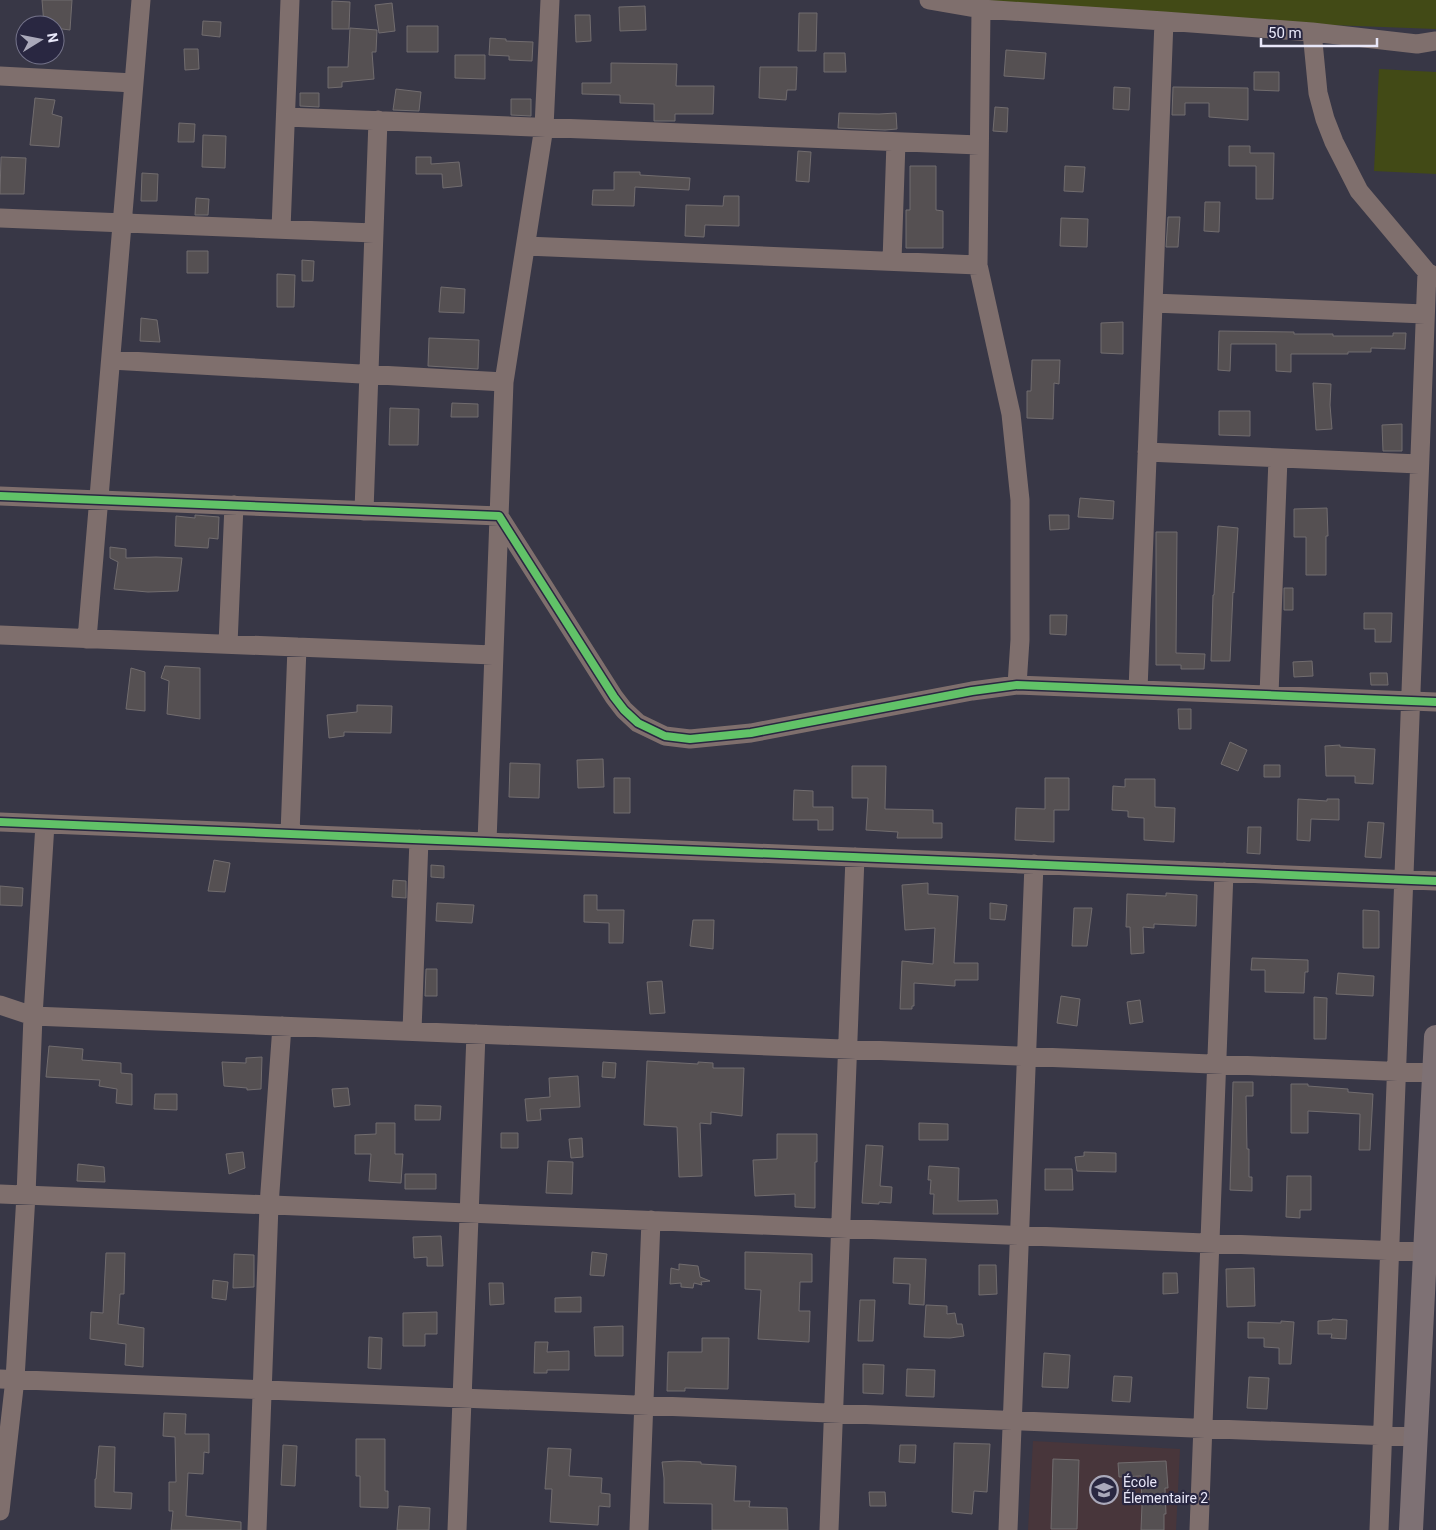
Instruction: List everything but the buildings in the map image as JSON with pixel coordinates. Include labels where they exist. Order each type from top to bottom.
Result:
[{"type":"main road","points":[[1411,1530],[1436,1037]]},
{"type":"street","points":[[87,639],[141,0]]},
{"type":"street","points":[[281,229],[290,0]]},
{"type":"street","points":[[487,842],[504,382],[544,127],[550,0]]},
{"type":"street","points":[[929,0],[981,8],[1312,32],[1417,44],[1436,41]]},
{"type":"street","points":[[981,8],[978,265],[1011,414],[1020,500],[1020,640],[1017,685]]},
{"type":"street","points":[[1138,690],[1164,20]]},
{"type":"street","points":[[1312,32],[1318,93],[1325,119],[1339,151],[1359,190],[1431,274],[1425,314],[1379,1530]]},
{"type":"street","points":[[0,76],[134,83]]},
{"type":"street","points":[[286,117],[979,145]]},
{"type":"street","points":[[364,510],[378,120]]},
{"type":"street","points":[[892,261],[896,142]]},
{"type":"street","points":[[0,218],[374,233]]},
{"type":"street","points":[[526,246],[978,265]]},
{"type":"street","points":[[1153,303],[1425,314]]},
{"type":"street","points":[[111,360],[504,382]]},
{"type":"street","points":[[1147,452],[1419,464]]},
{"type":"street","points":[[1269,695],[1278,458]]},
{"type":"street","points":[[0,496],[499,516]]},
{"type":"street","points":[[228,644],[234,505]]},
{"type":"street","points":[[499,516],[614,697],[638,723],[665,736],[690,739],[751,733],[972,691],[1017,685],[1436,702]]},
{"type":"street","points":[[0,635],[494,655]]},
{"type":"street","points":[[290,834],[297,647]]},
{"type":"street","points":[[0,822],[1436,881]]},
{"type":"street","points":[[0,1511],[7,1379],[26,1195],[33,1016],[45,824]]},
{"type":"street","points":[[412,1031],[419,839]]},
{"type":"street","points":[[829,1530],[855,857]]},
{"type":"street","points":[[1008,1530],[1034,864]]},
{"type":"street","points":[[1198,1530],[1224,872]]},
{"type":"street","points":[[0,1005],[33,1016],[1434,1073]]},
{"type":"street","points":[[257,1530],[269,1204],[282,1026]]},
{"type":"street","points":[[457,1530],[476,1034]]},
{"type":"street","points":[[0,1194],[1424,1252]]},
{"type":"street","points":[[639,1530],[651,1220]]},
{"type":"street","points":[[7,1379],[1415,1436]]},
{"type":"shaded area","name":"École Élementaire 2","points":[[1033,1441],[1180,1449],[1176,1530],[1028,1530]]},
{"type":"green space","points":[[989,0],[1436,0],[1436,29],[989,12]]},
{"type":"green space","points":[[1379,69],[1436,72],[1436,174],[1374,171]]},
{"type":"cycle path","points":[[0,496],[499,516],[614,697],[638,723],[665,736],[690,739],[751,733],[972,691],[1017,685],[1436,702]]},
{"type":"cycle path","points":[[0,822],[1436,881]]},
{"type":"place","name":"École Élementaire 2","points":[[1104,1490]]}]
